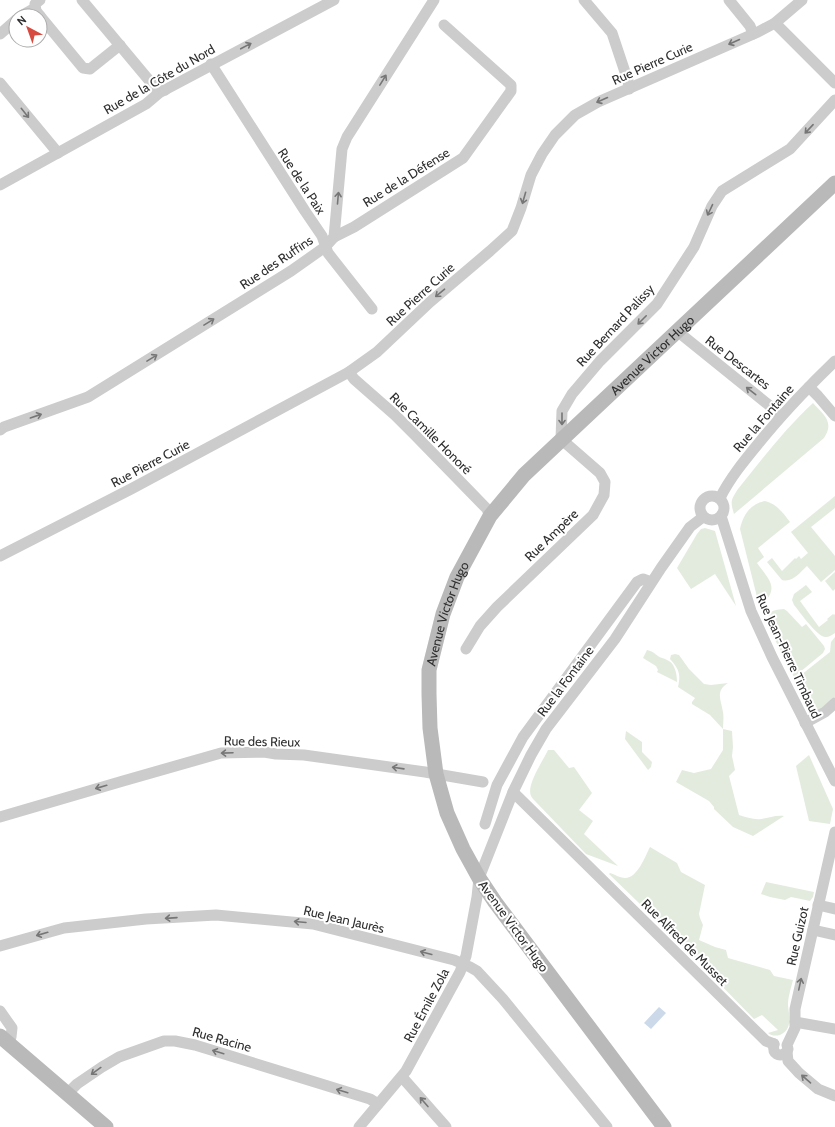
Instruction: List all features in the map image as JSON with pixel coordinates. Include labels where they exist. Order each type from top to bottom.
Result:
[{"type":"street","points":[[82,0],[156,88],[165,90]]},
{"type":"street","name":"Rue de la Côte du Nord","points":[[0,185],[146,104],[159,93],[211,64],[334,0]]},
{"type":"street","points":[[334,237],[342,149],[347,137],[434,0]]},
{"type":"street","points":[[584,0],[612,33],[628,81],[629,89]]},
{"type":"street","points":[[729,0],[750,26],[753,34]]},
{"type":"street","name":"Rue Pierre Curie","points":[[0,556],[131,489],[349,372],[377,352],[430,302],[512,231],[531,175],[542,154],[555,135],[575,116],[598,102],[775,23],[802,0]]},
{"type":"street","points":[[48,22],[83,68],[90,69],[120,45]]},
{"type":"street","points":[[775,23],[835,83]]},
{"type":"street","name":"Rue de la Défense","points":[[334,237],[354,227],[463,158],[511,91],[511,85],[444,25]]},
{"type":"street","points":[[0,34],[8,27]]},
{"type":"street","name":"Rue de la Paix","points":[[211,64],[322,236],[328,253],[372,309]]},
{"type":"street","points":[[0,83],[58,153]]},
{"type":"street","name":"Rue Bernard Palissy","points":[[562,440],[562,411],[572,394],[600,361],[657,304],[694,247],[712,206],[722,192],[790,149],[835,100]]},
{"type":"street","name":"Avenue Victor Hugo","points":[[664,1127],[501,911],[479,878],[463,849],[447,813],[436,774],[430,728],[429,670],[443,614],[457,577],[490,516],[524,475],[835,183]]},
{"type":"street","name":"Rue des Ruffins","points":[[0,430],[4,427],[88,397],[291,271],[325,247],[334,237]]},
{"type":"street","name":"Rue Descartes","points":[[677,331],[781,416]]},
{"type":"street","name":"Rue la Fontaine","points":[[720,498],[726,484],[781,416],[835,361]]},
{"type":"street","name":"Rue Camille Honoré","points":[[349,372],[354,379],[415,434],[487,509],[490,516]]},
{"type":"street","points":[[809,387],[835,416]]},
{"type":"street","name":"Rue Ampère","points":[[466,649],[480,626],[498,606],[593,514],[604,495],[605,482],[600,473],[562,440]]},
{"type":"street","points":[[710,496],[720,498],[724,507],[721,516],[717,519],[708,520],[700,514],[699,509],[702,500],[710,496]]},
{"type":"street","name":"Rue Jean-Pierre Timbaud","points":[[721,516],[751,611],[772,657],[835,781]]},
{"type":"street","name":"Rue la Fontaine","points":[[479,878],[513,792],[531,755],[546,729],[614,639],[690,527],[704,517]]},
{"type":"street","points":[[484,824],[497,785],[523,737],[637,582],[643,579],[652,582]]},
{"type":"street","points":[[805,723],[825,712],[835,704]]},
{"type":"street","name":"Rue des Rieux","points":[[0,817],[123,780],[221,753],[264,752],[304,755],[483,782]]},
{"type":"street","name":"Rue Alfred de Musset","points":[[513,792],[766,1041],[774,1044],[773,1049],[775,1053],[783,1055],[787,1048]]},
{"type":"street","name":"Rue Guizot","points":[[787,1048],[795,1028],[795,1009],[835,832]]},
{"type":"street","name":"Rue Émile Zola","points":[[359,1127],[402,1077],[414,1058],[464,964],[477,897],[479,878]]},
{"type":"street","points":[[818,905],[835,909]]},
{"type":"street","name":"Rue Jean Jaurès","points":[[0,946],[64,928],[146,919],[216,915],[313,924],[454,960],[477,972],[503,1000],[607,1127]]},
{"type":"street","points":[[813,930],[835,935]]},
{"type":"street","points":[[0,1011],[12,1028],[11,1038],[4,1039]]},
{"type":"street","points":[[796,1022],[835,1030]]},
{"type":"street","points":[[4,1039],[106,1127]]},
{"type":"street","name":"Rue Racine","points":[[67,1094],[77,1084],[119,1057],[164,1041],[175,1041],[195,1045],[355,1095],[378,1104]]},
{"type":"street","points":[[787,1048],[788,1061],[799,1073],[818,1089],[835,1096]]},
{"type":"street","points":[[402,1077],[446,1127]]},
{"type":"shaded area","points":[[813,403],[824,415],[828,423],[827,432],[824,438],[734,514],[732,501],[738,489],[783,434]]},
{"type":"shaded area","points":[[835,496],[835,508],[811,527],[835,556],[835,570],[821,582],[807,566],[790,580],[782,580],[767,562],[772,558],[782,571],[795,558],[796,559],[799,556],[801,559],[808,553],[791,532]]},
{"type":"shaded area","points":[[765,501],[769,502],[782,512],[790,522],[758,548],[764,557],[757,563],[770,581],[771,586],[770,595],[766,600],[760,601],[757,597],[740,529],[748,510],[756,504]]},
{"type":"shaded area","points":[[705,528],[715,531],[736,606],[715,574],[691,589],[677,568],[697,534],[701,529]]},
{"type":"shaded area","points":[[835,572],[835,589],[833,591],[825,581]]},
{"type":"shaded area","points":[[806,585],[812,592],[800,601],[819,627],[833,614],[835,614],[835,633],[830,636],[826,637],[818,633],[794,605],[792,600],[794,594]]},
{"type":"shaded area","points":[[784,609],[802,627],[806,624],[825,649],[823,653],[794,677],[769,628],[768,623],[768,616],[772,611]]},
{"type":"shaded area","points":[[835,637],[835,697],[819,710],[813,712],[810,709],[796,679],[830,652],[831,642]]},
{"type":"shaded area","points":[[647,650],[670,661],[676,672],[677,682],[657,672],[658,670],[656,666],[643,658]]},
{"type":"shaded area","points":[[671,655],[679,655],[689,669],[704,684],[711,685],[728,683],[721,689],[720,693],[723,714],[723,729],[710,715],[692,704],[695,698],[678,687],[678,672],[670,659]]},
{"type":"shaded area","points":[[723,729],[732,731],[732,756],[735,770],[729,776],[739,815],[758,819],[784,816],[753,836],[733,827],[714,809],[709,801],[676,782],[682,770],[694,773],[711,769],[723,750]]},
{"type":"shaded area","points":[[626,731],[642,742],[642,752],[652,762],[651,767],[648,770],[625,739]]},
{"type":"shaded area","points":[[548,750],[554,750],[569,768],[574,767],[592,793],[579,810],[593,821],[584,834],[618,866],[586,854],[531,797],[530,791],[533,780]]},
{"type":"shaded area","points":[[809,755],[833,809],[830,824],[809,821],[796,766]]},
{"type":"shaded area","points":[[650,847],[677,863],[681,872],[705,885],[699,914],[703,925],[699,940],[726,950],[728,958],[770,970],[774,976],[793,980],[788,1002],[789,1026],[780,1035],[775,1036],[768,1033],[778,1030],[762,1015],[754,1019],[671,934],[609,874],[610,873],[625,878],[630,877],[637,871]]},
{"type":"shaded area","points":[[766,882],[814,892],[813,897],[810,901],[791,897],[785,900],[770,897],[761,894]]},
{"type":"water","points":[[659,1007],[666,1013],[651,1029],[644,1023]]}]
